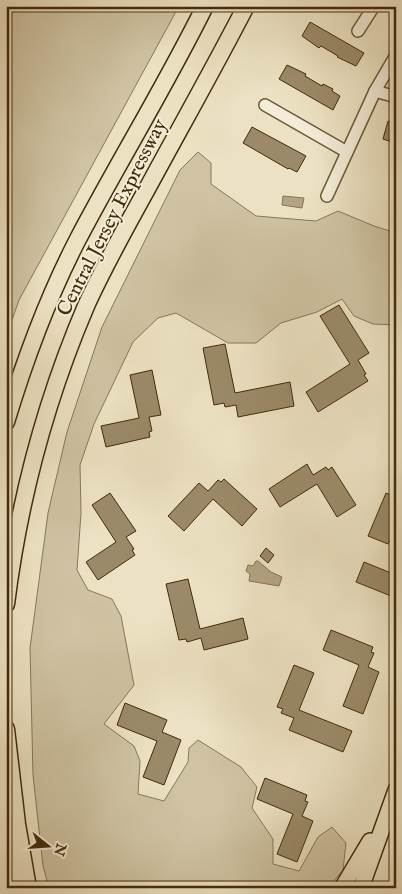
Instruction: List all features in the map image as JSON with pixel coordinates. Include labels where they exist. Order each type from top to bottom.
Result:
[{"type":"highway","name":"Central Jersey Expressway","points":[[6,422],[33,341],[66,265],[205,6]]},
{"type":"highway","name":"Central Jersey Expressway","points":[[6,604],[12,560],[34,456],[67,354],[87,305],[110,257],[246,6]]},
{"type":"highway","points":[[6,730],[16,814],[28,888]]},
{"type":"highway","points":[[6,831],[14,888]]},
{"type":"main road","points":[[342,888],[364,854],[393,797]]},
{"type":"main road","points":[[361,888],[393,797]]},
{"type":"street","points":[[358,31],[374,6]]},
{"type":"street","points":[[327,196],[375,91],[396,55]]},
{"type":"street","points":[[375,91],[396,98]]},
{"type":"street","points":[[265,105],[347,152]]},
{"type":"shaded area","points":[[6,6],[179,6],[19,300],[6,337]]},
{"type":"shaded area","points":[[198,152],[211,163],[211,184],[256,216],[316,221],[338,211],[396,233],[396,325],[373,324],[354,316],[342,299],[317,312],[281,323],[256,343],[228,343],[176,313],[158,318],[133,342],[94,424],[80,465],[81,513],[77,570],[88,590],[112,599],[121,616],[134,685],[104,724],[134,746],[140,761],[138,794],[164,801],[188,762],[189,748],[198,740],[241,767],[257,787],[252,808],[273,839],[273,864],[299,871],[318,837],[332,827],[346,843],[343,870],[328,888],[49,888],[43,866],[33,775],[30,648],[48,513],[67,432],[102,327],[180,170]]},
{"type":"shaded area","points":[[283,196],[304,198],[302,208],[282,205]]},
{"type":"shaded area","points":[[256,561],[271,572],[282,577],[279,586],[249,581],[250,574],[246,571],[248,565],[253,566]]},
{"type":"building","points":[[310,22],[364,53],[356,66],[337,57],[321,46],[319,48],[302,36]]},
{"type":"building","points":[[287,65],[306,74],[305,76],[322,86],[323,84],[333,89],[332,91],[340,96],[333,110],[279,79]]},
{"type":"building","points":[[388,121],[396,123],[396,140],[393,139],[392,142],[383,139]]},
{"type":"building","points":[[252,127],[306,156],[297,172],[288,169],[243,143]]},
{"type":"building","points":[[339,305],[369,353],[358,360],[368,381],[318,412],[306,392],[350,364],[320,316]]},
{"type":"building","points":[[225,344],[235,393],[290,382],[294,406],[238,417],[236,405],[225,407],[224,403],[214,405],[203,348]]},
{"type":"building","points":[[152,370],[161,415],[149,417],[152,431],[149,432],[150,437],[106,447],[101,426],[139,418],[130,375]]},
{"type":"building","points":[[307,464],[313,475],[326,467],[328,470],[332,467],[356,505],[337,517],[317,484],[280,507],[269,489]]},
{"type":"building","points":[[224,479],[257,509],[242,526],[213,499],[184,531],[168,516],[199,483],[208,491],[218,480],[221,482]]},
{"type":"building","points":[[110,493],[136,531],[126,537],[134,549],[132,550],[135,555],[98,580],[86,562],[116,542],[92,505]]},
{"type":"building","points":[[386,493],[396,497],[396,526],[388,544],[368,536]]},
{"type":"building","points":[[266,548],[274,555],[268,563],[260,556]]},
{"type":"building","points":[[364,562],[396,575],[396,598],[356,582]]},
{"type":"building","points":[[188,579],[200,629],[243,618],[248,639],[204,650],[201,638],[187,642],[186,639],[179,640],[166,584]]},
{"type":"building","points":[[331,630],[373,647],[371,652],[374,653],[368,667],[379,672],[363,714],[343,706],[359,665],[323,650]]},
{"type":"building","points":[[294,665],[314,673],[299,710],[352,731],[343,752],[289,730],[294,718],[281,713],[283,709],[277,707]]},
{"type":"building","points":[[125,703],[167,720],[162,732],[181,740],[164,785],[143,777],[157,741],[117,725]]},
{"type":"building","points":[[265,778],[307,795],[305,801],[308,802],[302,816],[313,821],[297,862],[277,854],[293,814],[257,799]]}]
